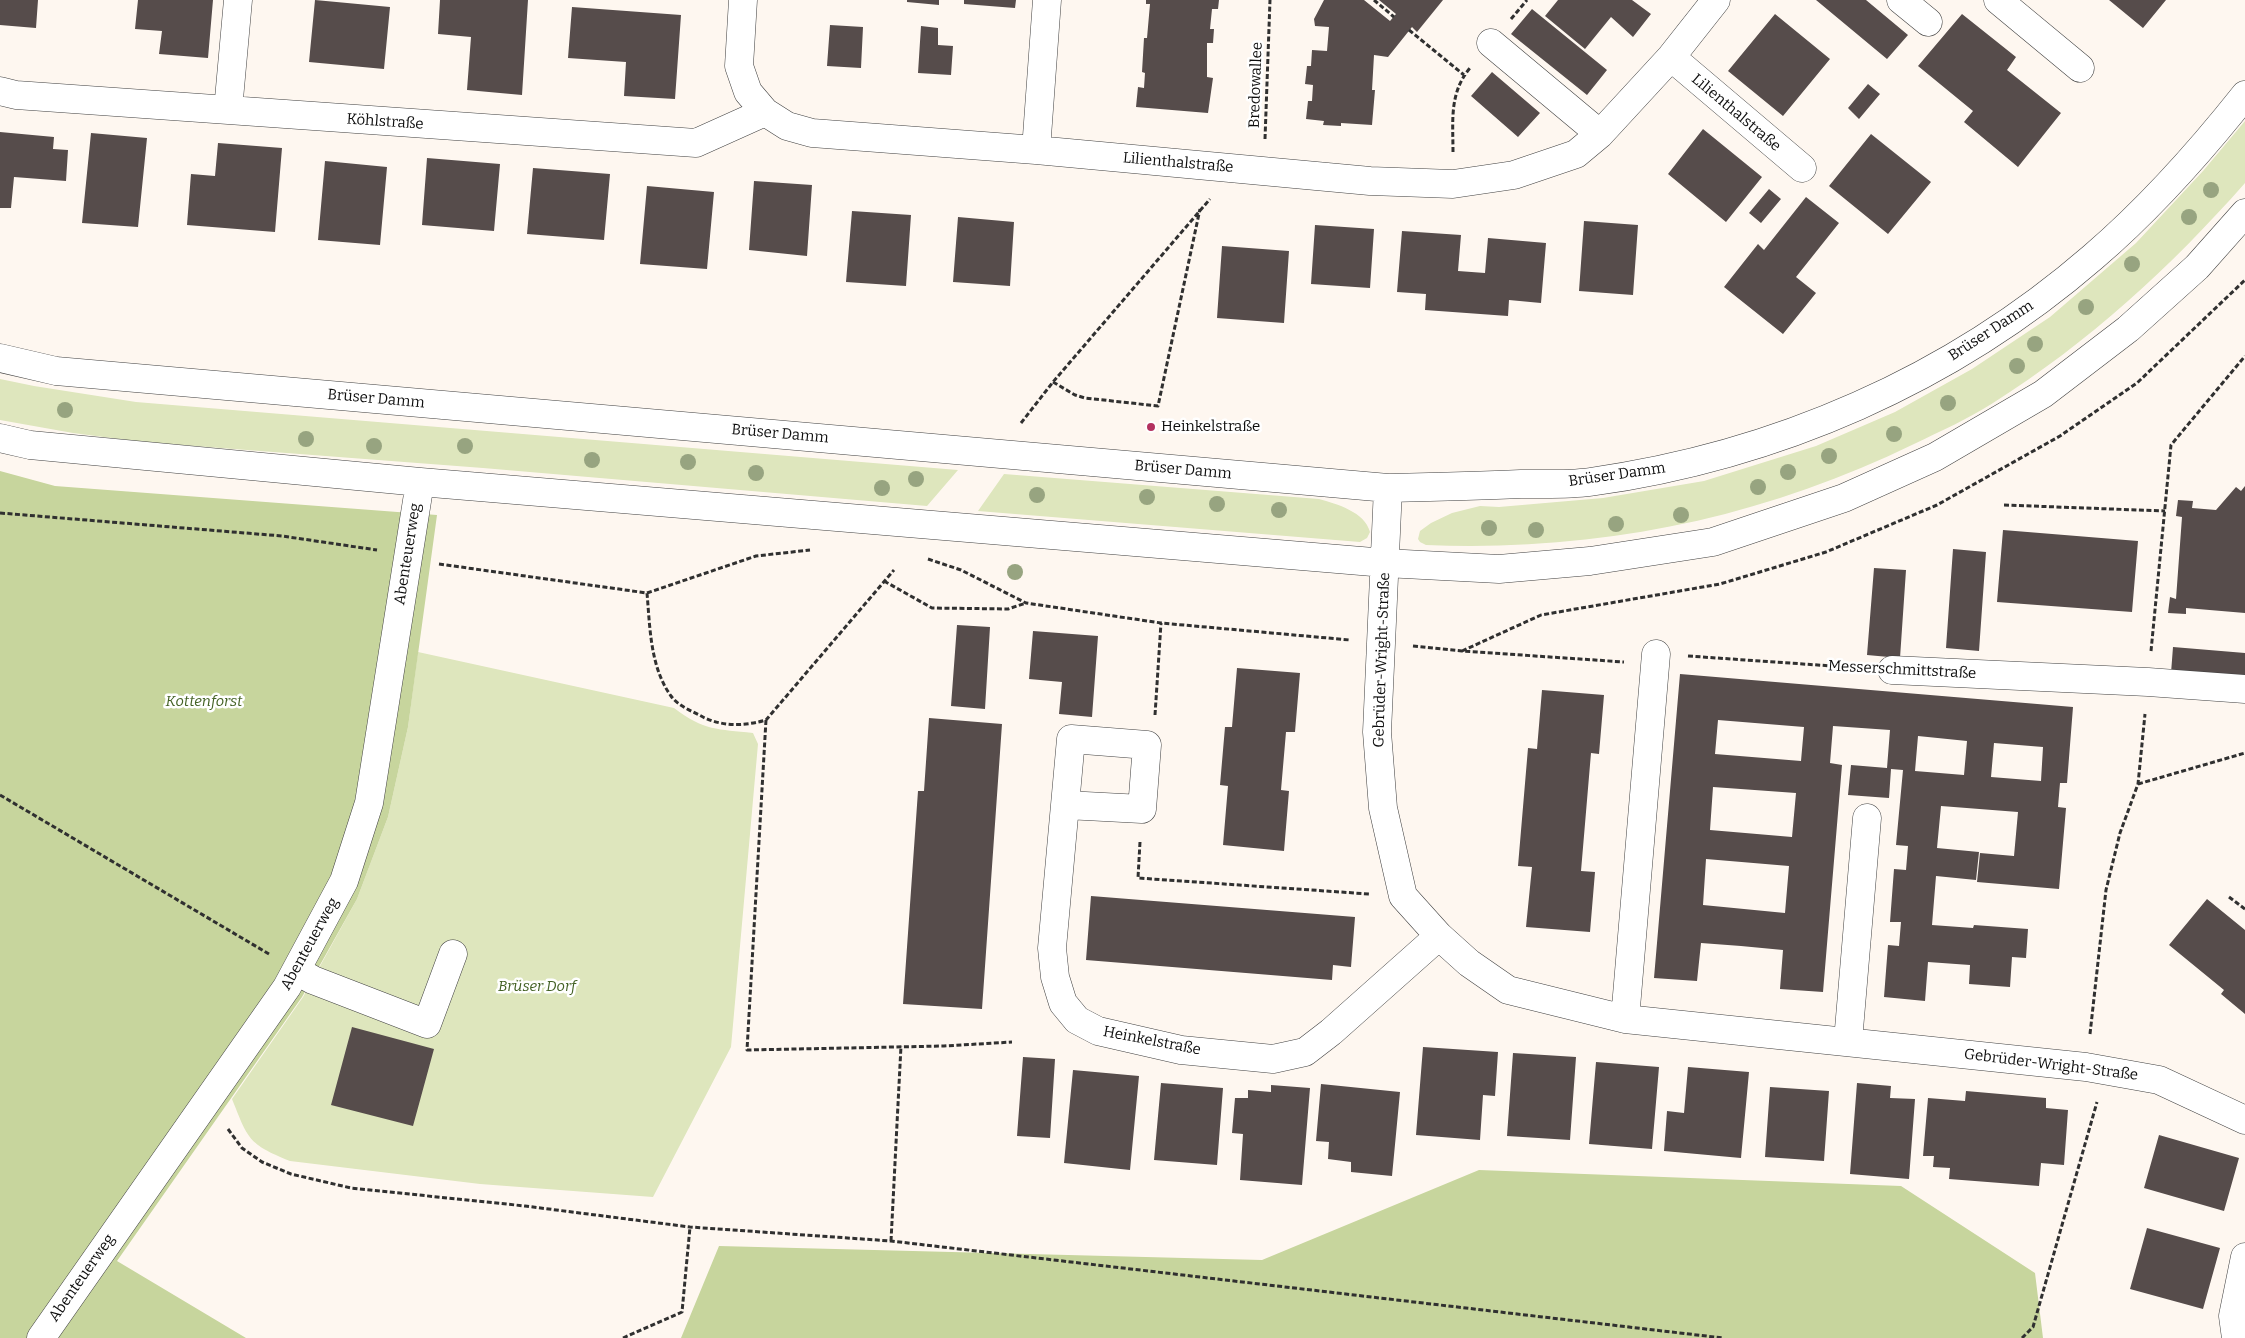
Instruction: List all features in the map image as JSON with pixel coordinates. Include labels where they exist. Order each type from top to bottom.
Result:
[{"type":"street","points":[[228,110],[238,0]]},
{"type":"street","name":"Lilienthalstraße","points":[[743,0],[739,66],[748,92],[764,112],[787,126],[812,133],[1036,150],[1370,181],[1453,184],[1514,175],[1576,154],[1600,134],[1671,58],[1716,0]]},
{"type":"street","points":[[1036,150],[1046,0]]},
{"type":"street","points":[[1901,0],[1928,22]]},
{"type":"street","points":[[1998,0],[2080,68]]},
{"type":"street","points":[[1492,42],[1600,134]]},
{"type":"street","name":"Lilienthalstraße","points":[[1671,58],[1802,168]]},
{"type":"street","name":"Köhlstraße","points":[[0,91],[16,95],[696,143],[764,112]]},
{"type":"street","name":"Brüser Damm","points":[[0,358],[56,371],[1388,488],[1588,482],[1704,461],[1802,430],[1861,406],[1910,382],[2003,325],[2093,258],[2194,158],[2245,95]]},
{"type":"street","points":[[0,438],[30,445],[420,482],[1385,563],[1500,569],[1590,561],[1713,542],[1844,498],[1892,478],[1935,456],[2042,394],[2128,329],[2198,267],[2245,213]]},
{"type":"street","name":"Abenteuerweg","points":[[41,1338],[297,971],[344,881],[370,803],[420,482]]},
{"type":"street","name":"Gebrüder-Wright-Straße","points":[[1388,488],[1377,732],[1383,808],[1403,896],[1439,936],[1469,964],[1508,990],[1625,1019],[1848,1041],[2095,1069],[2159,1080],[2245,1120]]},
{"type":"street","points":[[1625,1019],[1656,654]]},
{"type":"street","name":"Messerschmittstraße","points":[[1892,670],[2148,682],[2245,689]]},
{"type":"street","name":"Heinkelstraße","points":[[1147,745],[1071,739],[1052,948],[1054,977],[1062,1003],[1077,1020],[1098,1030],[1181,1050],[1273,1059],[1305,1052],[1331,1032],[1439,936]]},
{"type":"street","points":[[1066,805],[1142,809],[1147,745]]},
{"type":"street","points":[[1848,1041],[1868,818]]},
{"type":"street","points":[[297,971],[313,980],[427,1024],[453,954]]},
{"type":"street","points":[[2236,1338],[2233,1316],[2245,1257]]},
{"type":"path","name":"Bredowallee","points":[[1263,170],[1270,0]]},
{"type":"path","points":[[1374,0],[1394,17]]},
{"type":"path","points":[[1453,184],[1453,103],[1464,76],[1527,0]]},
{"type":"path","points":[[1409,30],[1464,76]]},
{"type":"path","points":[[1020,425],[1053,382],[1212,196]]},
{"type":"path","points":[[1053,382],[1075,395],[1085,398],[1158,406],[1200,208]]},
{"type":"path","points":[[2022,1338],[2033,1327],[2095,1112],[2095,1069],[2106,890],[2120,833],[2138,784],[2171,445],[2245,356]]},
{"type":"path","points":[[2004,505],[2165,511]]},
{"type":"path","points":[[0,513],[282,536],[388,552],[408,560],[647,592],[756,556],[816,549]]},
{"type":"path","points":[[918,558],[961,570],[1026,603],[1162,622],[1462,651],[1639,663],[1656,654]]},
{"type":"path","points":[[647,592],[652,648],[661,678],[671,697],[684,708],[706,718],[726,724],[748,725],[766,720],[894,570]]},
{"type":"path","points":[[884,581],[932,608],[1008,609],[1026,603]]},
{"type":"path","points":[[1147,745],[1154,724],[1162,622]]},
{"type":"path","name":"Messerschmittstraße","points":[[1656,654],[1892,670]]},
{"type":"path","points":[[766,720],[747,1050],[1012,1042]]},
{"type":"path","points":[[2138,784],[2245,753]]},
{"type":"path","points":[[0,795],[297,971]]},
{"type":"path","points":[[1142,809],[1138,878],[1403,896]]},
{"type":"path","points":[[2229,897],[2245,909]]},
{"type":"path","points":[[890,1242],[901,1046]]},
{"type":"path","points":[[207,1100],[242,1148],[262,1162],[292,1174],[351,1188],[525,1206],[690,1227],[890,1242],[1723,1338]]},
{"type":"path","points":[[623,1338],[682,1312],[690,1227]]},
{"type":"green space","points":[[2245,121],[2245,183],[2217,214],[2158,274],[2095,329],[2028,380],[1984,409],[1954,425],[1856,470],[1797,492],[1737,511],[1676,525],[1615,536],[1553,543],[1490,546],[1426,545],[1418,539],[1420,531],[1431,523],[1452,513],[1480,506],[1499,507],[1603,498],[1704,481],[1816,446],[1895,412],[1972,369],[2050,317],[2136,243],[2203,171]]},
{"type":"green space","points":[[0,379],[136,402],[958,470],[927,506],[483,468],[142,442],[73,433],[0,420]]},
{"type":"green space","name":"Kottenforst","points":[[0,471],[55,486],[437,515],[408,727],[388,817],[357,899],[302,997],[117,1261],[246,1338],[0,1338]]},
{"type":"green space","points":[[1004,474],[1319,499],[1342,506],[1356,514],[1367,525],[1370,532],[1367,538],[1360,542],[978,511]]},
{"type":"green space","name":"Brüser Dorf","points":[[418,652],[674,708],[694,721],[712,728],[753,733],[758,744],[731,1047],[653,1197],[480,1184],[290,1161],[265,1150],[257,1144],[246,1132],[242,1123],[232,1099],[303,997],[357,899],[388,817],[408,727]]},
{"type":"green space","points":[[1479,1170],[1901,1186],[2035,1273],[2043,1338],[681,1338],[719,1246],[1262,1260]]},
{"type":"building","points":[[0,0],[38,0],[36,28],[0,25]]},
{"type":"building","points":[[138,0],[213,0],[208,58],[159,54],[162,31],[135,29]]},
{"type":"building","points":[[315,0],[390,7],[384,69],[309,62]]},
{"type":"building","points":[[440,0],[528,0],[522,95],[467,90],[471,37],[438,34]]},
{"type":"building","points":[[907,0],[939,0],[939,5],[907,2]]},
{"type":"building","points":[[964,0],[1016,0],[1015,8],[964,4]]},
{"type":"building","points":[[1146,0],[1219,0],[1218,9],[1212,9],[1210,29],[1214,29],[1213,43],[1207,43],[1207,77],[1213,78],[1208,113],[1136,107],[1138,87],[1144,88],[1145,73],[1142,72],[1144,38],[1147,38],[1150,4],[1146,4]]},
{"type":"building","points":[[1324,0],[1364,0],[1390,21],[1396,14],[1379,0],[1443,0],[1417,32],[1412,27],[1388,57],[1374,55],[1372,90],[1375,90],[1372,125],[1341,123],[1341,126],[1323,125],[1324,121],[1306,119],[1308,101],[1312,101],[1313,85],[1305,84],[1307,66],[1311,66],[1312,50],[1327,51],[1329,27],[1315,26],[1314,19]]},
{"type":"building","points":[[1558,0],[1632,0],[1651,14],[1633,37],[1611,17],[1585,49],[1545,16]]},
{"type":"building","points":[[1816,0],[1866,0],[1908,35],[1887,59]]},
{"type":"building","points":[[2109,0],[2166,0],[2143,28]]},
{"type":"building","points":[[572,7],[681,15],[675,99],[624,96],[626,62],[568,58]]},
{"type":"building","points":[[1532,9],[1607,70],[1587,95],[1511,34]]},
{"type":"building","points":[[1775,14],[1830,59],[1783,116],[1728,71]]},
{"type":"building","points":[[1962,14],[2016,57],[2007,70],[2061,113],[2018,167],[1964,122],[1973,111],[1918,66]]},
{"type":"building","points":[[830,25],[863,27],[861,68],[827,66]]},
{"type":"building","points":[[921,26],[938,28],[938,45],[953,46],[951,75],[918,73]]},
{"type":"building","points":[[1492,72],[1540,113],[1518,137],[1471,96]]},
{"type":"building","points":[[1868,84],[1880,94],[1859,119],[1848,108]]},
{"type":"building","points":[[1703,129],[1762,177],[1726,222],[1668,174]]},
{"type":"building","points":[[0,132],[54,137],[53,149],[68,150],[66,181],[14,177],[11,208],[0,208]]},
{"type":"building","points":[[91,133],[147,138],[138,227],[82,223]]},
{"type":"building","points":[[1871,134],[1931,182],[1888,234],[1829,186]]},
{"type":"building","points":[[218,143],[282,148],[275,232],[187,225],[191,174],[215,176]]},
{"type":"building","points":[[427,158],[500,164],[494,231],[422,225]]},
{"type":"building","points":[[325,161],[387,167],[380,245],[318,240]]},
{"type":"building","points":[[533,168],[610,174],[604,240],[527,234]]},
{"type":"building","points":[[754,181],[812,185],[807,256],[749,250]]},
{"type":"building","points":[[647,186],[714,192],[707,269],[640,264]]},
{"type":"building","points":[[1769,189],[1781,199],[1761,223],[1749,213]]},
{"type":"building","points":[[1806,197],[1839,223],[1796,277],[1816,293],[1783,334],[1724,287],[1758,244],[1764,250]]},
{"type":"building","points":[[852,211],[911,215],[906,286],[846,282]]},
{"type":"building","points":[[958,217],[1014,222],[1010,286],[953,282]]},
{"type":"building","points":[[1584,221],[1638,225],[1633,295],[1579,291]]},
{"type":"building","points":[[1315,225],[1374,229],[1370,288],[1311,284]]},
{"type":"building","points":[[1402,231],[1461,235],[1458,271],[1485,273],[1488,238],[1546,243],[1541,303],[1509,300],[1508,316],[1425,310],[1426,294],[1397,292]]},
{"type":"building","points":[[1222,246],[1289,251],[1284,323],[1217,318]]},
{"type":"building","points":[[2245,486],[2245,613],[2186,608],[2186,614],[2168,613],[2170,597],[2176,599],[2182,517],[2176,516],[2178,500],[2193,501],[2192,508],[2216,510],[2236,487],[2241,491]]},
{"type":"building","points":[[2003,530],[2138,541],[2132,612],[1997,602]]},
{"type":"building","points":[[1953,549],[1986,552],[1979,651],[1946,648]]},
{"type":"building","points":[[1874,568],[1906,570],[1900,658],[1867,655]]},
{"type":"building","points":[[957,625],[990,627],[985,709],[951,706]]},
{"type":"building","points":[[1033,631],[1098,636],[1092,717],[1059,714],[1062,682],[1029,679]]},
{"type":"building","points":[[2173,647],[2245,653],[2245,679],[2171,673]]},
{"type":"building","points":[[1237,668],[1300,673],[1295,732],[1286,732],[1281,790],[1289,791],[1284,851],[1223,845],[1228,786],[1220,785],[1225,727],[1232,727]]},
{"type":"building","points":[[1680,674],[2073,707],[2067,783],[2060,783],[2058,807],[2066,808],[2059,889],[1977,882],[1980,853],[2014,856],[2018,812],[1941,806],[1937,848],[1979,852],[1976,880],[1936,876],[1932,925],[1973,928],[1974,925],[2028,929],[2026,958],[2012,957],[2010,987],[1969,984],[1970,965],[1928,962],[1925,1001],[1884,997],[1888,945],[1899,946],[1901,922],[1890,922],[1894,869],[1906,870],[1908,846],[1896,845],[1903,770],[1891,769],[1889,798],[1848,795],[1851,765],[1887,768],[1890,730],[1833,726],[1830,763],[1842,765],[1823,992],[1780,989],[1783,950],[1741,946],[1701,943],[1697,981],[1654,978]],"holes":[[[1718,720],[1804,727],[1801,761],[1715,754]],[[1918,736],[1967,741],[1964,775],[1915,771]],[[1994,743],[2043,747],[2041,781],[1991,777]],[[1713,787],[1796,793],[1792,837],[1710,830]],[[1706,859],[1789,866],[1785,913],[1703,905]]]},
{"type":"building","points":[[1542,690],[1604,695],[1599,754],[1591,753],[1581,871],[1595,872],[1590,932],[1526,927],[1532,867],[1518,866],[1528,748],[1537,749]]},
{"type":"building","points":[[929,718],[1002,724],[982,1009],[903,1004],[918,791],[924,791]]},
{"type":"building","points":[[1091,896],[1355,917],[1351,967],[1333,965],[1332,980],[1086,960]]},
{"type":"building","points":[[2207,899],[2245,930],[2245,1014],[2221,994],[2224,990],[2169,945]]},
{"type":"building","points":[[352,1027],[434,1049],[413,1126],[331,1105]]},
{"type":"building","points":[[1423,1047],[1498,1052],[1495,1096],[1483,1095],[1480,1140],[1416,1135]]},
{"type":"building","points":[[1513,1053],[1576,1057],[1570,1140],[1507,1136]]},
{"type":"building","points":[[1023,1057],[1055,1059],[1050,1138],[1017,1136]]},
{"type":"building","points":[[1596,1062],[1659,1067],[1652,1149],[1589,1144]]},
{"type":"building","points":[[1688,1067],[1749,1072],[1741,1158],[1664,1151],[1667,1111],[1684,1113]]},
{"type":"building","points":[[1073,1070],[1139,1076],[1130,1170],[1064,1163]]},
{"type":"building","points":[[1161,1083],[1223,1088],[1217,1165],[1154,1160]]},
{"type":"building","points":[[1857,1083],[1891,1086],[1890,1098],[1915,1099],[1909,1179],[1850,1174]]},
{"type":"building","points":[[1321,1084],[1400,1092],[1392,1176],[1351,1172],[1351,1162],[1328,1159],[1329,1142],[1316,1141]]},
{"type":"building","points":[[1271,1085],[1310,1088],[1302,1185],[1240,1180],[1243,1134],[1232,1133],[1235,1098],[1248,1098],[1248,1090],[1271,1092]]},
{"type":"building","points":[[1770,1087],[1829,1091],[1824,1161],[1765,1157]]},
{"type":"building","points":[[1966,1091],[2046,1098],[2046,1108],[2068,1110],[2064,1165],[2041,1163],[2039,1186],[1949,1179],[1950,1168],[1933,1167],[1934,1156],[1923,1156],[1928,1098],[1965,1101]]},
{"type":"building","points":[[2159,1135],[2239,1158],[2224,1211],[2144,1188]]},
{"type":"building","points":[[2147,1228],[2220,1248],[2203,1309],[2130,1289]]},
{"type":"place","name":"Heinkelstraße","points":[[1151,427]]}]
